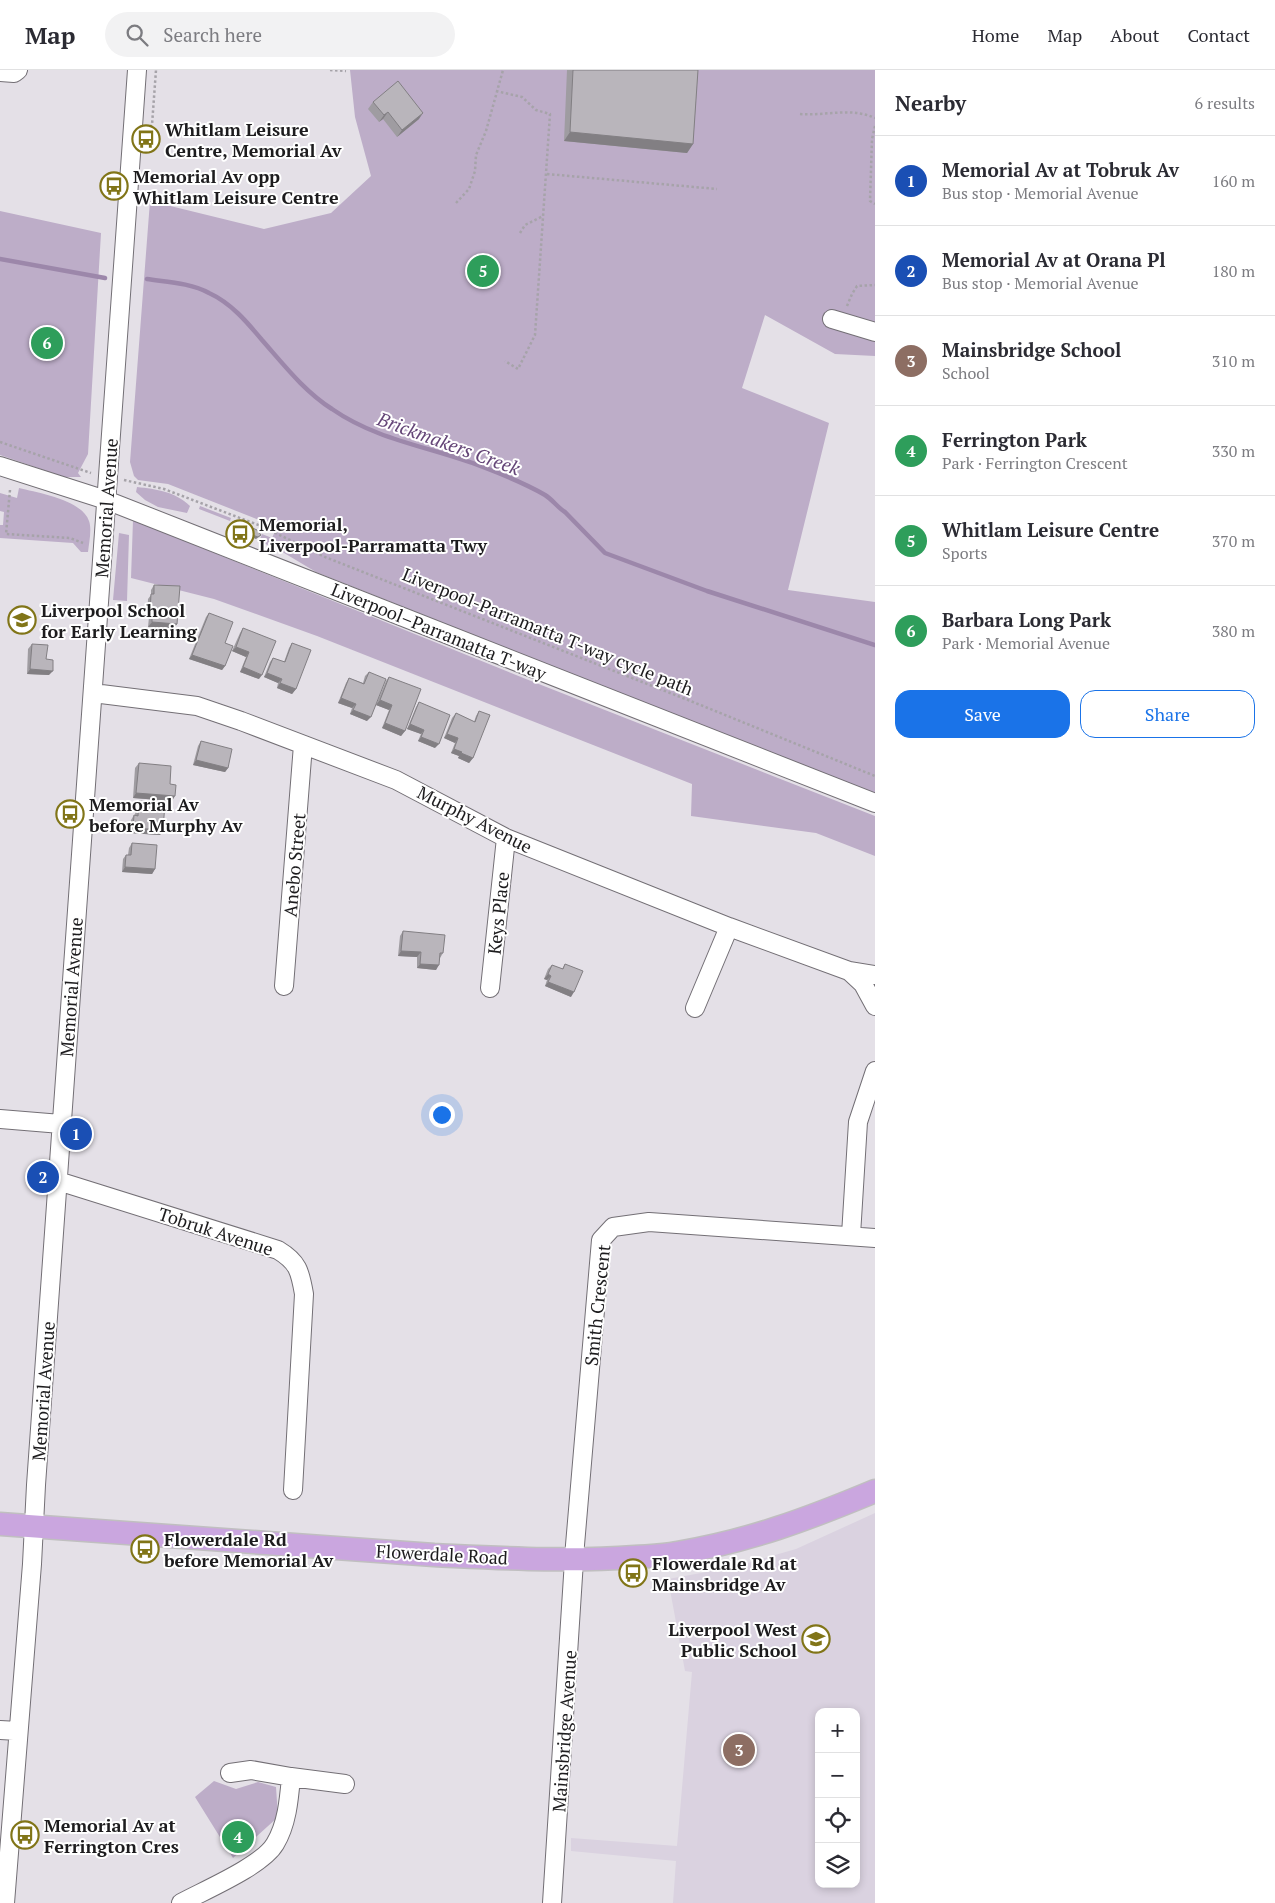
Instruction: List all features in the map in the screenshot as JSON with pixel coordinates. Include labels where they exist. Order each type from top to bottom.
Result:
[{"type":"main road","name":"Flowerdale Road","points":[[0,1524],[434,1555],[613,1559],[674,1554],[724,1544],[786,1527],[875,1491]]},
{"type":"street","points":[[0,72],[14,73],[18,70]]},
{"type":"street","name":"Memorial Avenue","points":[[5,1903],[34,1526],[36,1476],[137,70]]},
{"type":"street","points":[[836,320],[875,332]]},
{"type":"street","name":"Liverpool–Parramatta T-way","points":[[0,466],[106,500],[875,803]]},
{"type":"street","name":"Murphy Avenue","points":[[93,693],[197,706],[396,780],[506,838],[729,927],[850,971],[875,974]]},
{"type":"street","name":"Anebo Street","points":[[284,986],[303,745]]},
{"type":"street","name":"Keys Place","points":[[490,988],[506,838]]},
{"type":"street","points":[[695,1008],[729,927]]},
{"type":"street","name":"Murphy Avenue","points":[[850,971],[863,984],[875,1006]]},
{"type":"street","points":[[851,1235],[858,1122],[875,1072]]},
{"type":"street","points":[[0,1119],[61,1124]]},
{"type":"street","name":"Tobruk Avenue","points":[[58,1181],[278,1250],[290,1257],[296,1264],[304,1294],[293,1490]]},
{"type":"street","name":"Smith Crescent","points":[[575,1559],[598,1254],[601,1240],[607,1233],[613,1227],[649,1222],[875,1238]]},
{"type":"street","name":"Mainsbridge Avenue","points":[[552,1903],[575,1559]]},
{"type":"street","points":[[0,1730],[18,1731]]},
{"type":"street","points":[[230,1773],[251,1770],[345,1784]]},
{"type":"street","points":[[181,1903],[258,1862],[274,1845],[285,1820],[291,1777]]},
{"type":"path","points":[[152,125],[156,70]]},
{"type":"path","points":[[330,70],[346,71]]},
{"type":"path","points":[[456,203],[469,189],[475,171],[476,155],[486,130],[503,70]]},
{"type":"path","points":[[496,91],[522,97],[536,110],[550,114],[535,335],[518,369],[505,361]]},
{"type":"path","points":[[800,114],[816,115],[848,112],[863,113],[875,118]]},
{"type":"path","points":[[875,126],[872,139],[870,201],[875,204]]},
{"type":"path","points":[[546,174],[717,188]]},
{"type":"path","points":[[520,233],[526,225],[536,218],[543,216]]},
{"type":"path","points":[[836,320],[857,286],[875,285]]},
{"type":"path","points":[[0,442],[90,473]]},
{"type":"path","name":"Liverpool-Parramatta T-way cycle path","points":[[127,481],[164,489],[261,526],[325,557],[875,776]]},
{"type":"path","points":[[10,490],[6,534],[70,538],[83,543]]},
{"type":"shaded area","points":[[350,70],[875,70],[875,356],[835,354],[765,315],[742,388],[829,423],[788,590],[875,602],[875,795],[316,572],[274,547],[259,542],[262,534],[272,538],[277,527],[168,484],[138,480],[134,476],[130,462],[150,201],[264,229],[331,213],[371,176],[355,117]]},
{"type":"shaded area","points":[[0,211],[101,233],[88,454],[78,473],[81,477],[64,477],[0,455]]},
{"type":"shaded area","points":[[137,487],[158,490],[178,497],[190,506],[187,513],[158,507],[145,500],[136,492]]},
{"type":"shaded area","points":[[19,488],[59,498],[85,514],[90,528],[88,552],[81,552],[73,543],[0,538],[0,525],[3,525],[4,512],[0,511],[0,493],[17,498]]},
{"type":"shaded area","points":[[200,506],[231,518],[230,521],[199,509]]},
{"type":"shaded area","points":[[133,520],[526,679],[875,816],[875,856],[816,833],[691,816],[692,784],[317,636],[214,599],[131,578]]},
{"type":"shaded area","points":[[119,533],[129,535],[127,601],[113,600]]},
{"type":"shaded area","points":[[875,1513],[875,1903],[673,1903],[676,1861],[571,1851],[571,1838],[677,1846],[692,1672],[685,1671],[668,1579],[734,1567],[796,1549]]},
{"type":"shaded area","points":[[214,1781],[236,1789],[258,1782],[276,1787],[278,1817],[233,1858],[195,1797]]},
{"type":"building","points":[[573,70],[698,70],[693,144],[570,132]]},
{"type":"building","points":[[398,81],[423,113],[402,130],[388,112],[384,115],[373,102]]},
{"type":"building","points":[[232,522],[239,522],[257,530],[261,535],[258,537],[231,527]]},
{"type":"building","points":[[154,585],[180,586],[177,624],[152,622],[152,612],[150,612],[151,594],[154,594]]},
{"type":"building","points":[[209,613],[233,622],[225,643],[233,646],[225,666],[192,655]]},
{"type":"building","points":[[243,628],[276,641],[262,675],[243,667],[249,652],[236,647]]},
{"type":"building","points":[[292,643],[311,650],[296,689],[280,683],[282,679],[267,673],[273,658],[285,662]]},
{"type":"building","points":[[32,644],[48,645],[46,659],[53,660],[53,671],[30,669]]},
{"type":"building","points":[[369,672],[386,679],[371,717],[353,710],[356,704],[341,698],[349,678],[364,684]]},
{"type":"building","points":[[389,677],[421,689],[405,731],[385,723],[392,705],[380,700]]},
{"type":"building","points":[[419,702],[450,715],[439,744],[421,737],[424,730],[410,724]]},
{"type":"building","points":[[479,711],[490,715],[473,758],[454,749],[458,738],[447,734],[456,713],[475,722]]},
{"type":"building","points":[[201,741],[232,749],[228,768],[196,760]]},
{"type":"building","points":[[139,763],[171,766],[170,784],[176,785],[175,796],[136,793]]},
{"type":"building","points":[[139,801],[165,803],[163,830],[133,828],[134,815],[138,816]]},
{"type":"building","points":[[132,843],[157,845],[155,869],[125,867],[126,855],[131,855]]},
{"type":"building","points":[[403,931],[445,935],[443,953],[440,953],[439,965],[420,964],[421,952],[401,951]]},
{"type":"building","points":[[565,964],[583,971],[574,992],[548,982],[551,976],[548,974],[552,965],[563,969]]},
{"type":"waterway","name":"Brickmakers Creek","points":[[0,259],[105,278]]},
{"type":"waterway","name":"Brickmakers Creek","points":[[147,279],[187,285],[217,297],[244,320],[303,386],[332,409],[368,429],[464,460],[538,491],[565,512],[605,553],[707,591],[875,645]]},
{"type":"place","name":"Whitlam Leisure Centre, Memorial Av","points":[[146,139]]},
{"type":"place","name":"Memorial Av opp Whitlam Leisure Centre","points":[[114,186]]},
{"type":"place","name":"Whitlam Leisure Centre","points":[[483,271]]},
{"type":"place","name":"Barbara Long Park","points":[[47,343]]},
{"type":"place","name":"Memorial, Liverpool-Parramatta Twy","points":[[240,534]]},
{"type":"place","name":"Liverpool School for Early Learning","points":[[22,620]]},
{"type":"place","name":"Memorial Av before Murphy Av","points":[[70,814]]},
{"type":"place","name":"Memorial Av at Tobruk Av","points":[[76,1134]]},
{"type":"place","name":"Memorial Av at Orana Pl","points":[[43,1177]]},
{"type":"place","name":"Flowerdale Rd before Memorial Av","points":[[145,1549]]},
{"type":"place","name":"Flowerdale Rd at Mainsbridge Av","points":[[633,1573]]},
{"type":"place","name":"Liverpool West Public School","points":[[816,1639]]},
{"type":"place","name":"Mainsbridge School","points":[[739,1750]]},
{"type":"place","name":"Memorial Av at Ferrington Cres","points":[[25,1835]]},
{"type":"place","name":"Ferrington Park","points":[[238,1837]]}]
